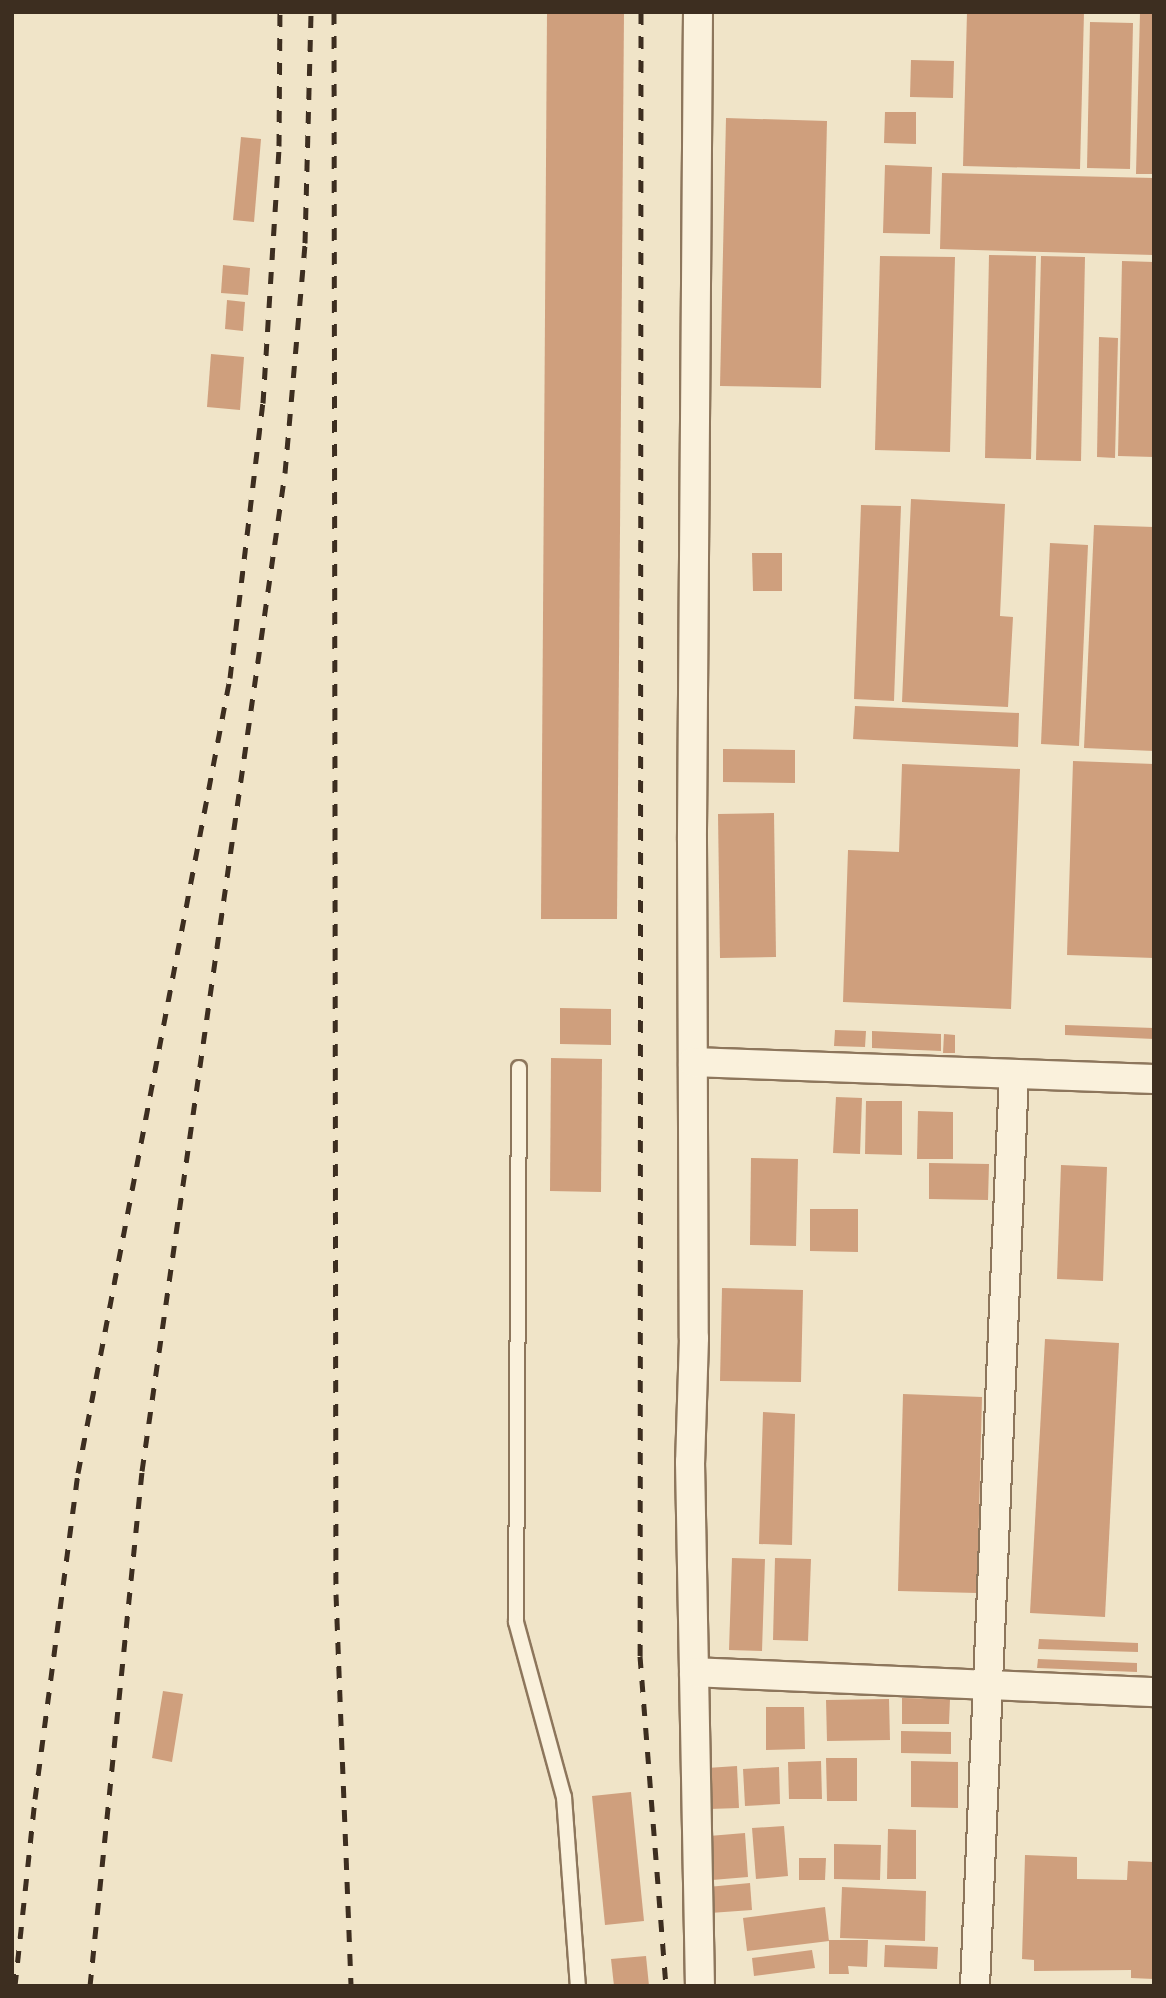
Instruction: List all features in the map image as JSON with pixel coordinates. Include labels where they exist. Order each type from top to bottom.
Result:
[{"type":"street","points":[[698,12],[694,1338],[690,1462],[700,1986]]},
{"type":"street","points":[[693,1062],[1154,1079]]},
{"type":"street","points":[[975,1986],[1014,1075]]},
{"type":"street","points":[[694,1672],[1154,1692]]},
{"type":"lane","points":[[519,1068],[516,1622],[564,1797],[578,1986]]},
{"type":"building","points":[[547,12],[624,12],[617,919],[541,919]]},
{"type":"building","points":[[967,12],[1084,12],[1080,169],[963,166]]},
{"type":"building","points":[[1140,12],[1154,12],[1154,174],[1136,174]]},
{"type":"building","points":[[1090,22],[1133,23],[1130,169],[1087,168]]},
{"type":"building","points":[[911,60],[954,61],[953,98],[910,97]]},
{"type":"building","points":[[885,112],[916,112],[916,144],[884,143]]},
{"type":"building","points":[[726,118],[827,121],[821,388],[720,386]]},
{"type":"building","points":[[241,137],[261,139],[254,222],[233,220]]},
{"type":"building","points":[[885,165],[932,167],[930,234],[883,233]]},
{"type":"building","points":[[942,173],[1154,178],[1154,255],[940,249]]},
{"type":"building","points":[[989,255],[1036,256],[1031,459],[985,458]]},
{"type":"building","points":[[880,256],[955,257],[950,452],[875,450]]},
{"type":"building","points":[[1041,256],[1085,257],[1081,461],[1036,460]]},
{"type":"building","points":[[1122,261],[1154,262],[1154,457],[1118,456]]},
{"type":"building","points":[[223,265],[250,268],[248,295],[221,293]]},
{"type":"building","points":[[227,300],[245,302],[243,331],[225,329]]},
{"type":"building","points":[[1099,337],[1118,338],[1115,458],[1097,457]]},
{"type":"building","points":[[211,354],[244,357],[240,410],[207,407]]},
{"type":"building","points":[[911,499],[1005,504],[1000,616],[1013,617],[1008,707],[902,702]]},
{"type":"building","points":[[861,505],[901,506],[894,701],[854,699]]},
{"type":"building","points":[[1094,525],[1154,527],[1154,751],[1084,748]]},
{"type":"building","points":[[1050,543],[1088,545],[1079,746],[1041,744]]},
{"type":"building","points":[[752,553],[782,553],[782,591],[753,591]]},
{"type":"building","points":[[855,706],[1019,713],[1018,747],[853,739]]},
{"type":"building","points":[[723,749],[795,750],[795,783],[723,782]]},
{"type":"building","points":[[1073,761],[1154,764],[1154,958],[1067,955]]},
{"type":"building","points":[[902,764],[1020,769],[1011,1009],[843,1002],[848,850],[899,852]]},
{"type":"building","points":[[774,813],[776,957],[720,958],[718,814]]},
{"type":"building","points":[[560,1008],[611,1009],[611,1045],[560,1044]]},
{"type":"building","points":[[1065,1025],[1154,1028],[1154,1039],[1065,1035]]},
{"type":"building","points":[[835,1030],[866,1031],[865,1047],[834,1046]]},
{"type":"building","points":[[872,1031],[941,1034],[941,1051],[872,1048]]},
{"type":"building","points":[[944,1034],[955,1035],[955,1053],[943,1053]]},
{"type":"building","points":[[551,1058],[602,1059],[601,1192],[550,1191]]},
{"type":"building","points":[[836,1097],[862,1098],[860,1154],[833,1153]]},
{"type":"building","points":[[866,1101],[902,1101],[902,1155],[865,1154]]},
{"type":"building","points":[[918,1111],[953,1112],[953,1159],[917,1159]]},
{"type":"building","points":[[751,1158],[798,1159],[796,1246],[750,1245]]},
{"type":"building","points":[[929,1163],[989,1164],[988,1200],[929,1199]]},
{"type":"building","points":[[1061,1165],[1107,1167],[1103,1281],[1057,1279]]},
{"type":"building","points":[[810,1209],[858,1209],[858,1252],[810,1251]]},
{"type":"building","points":[[722,1288],[803,1290],[801,1382],[720,1381]]},
{"type":"building","points":[[1045,1339],[1119,1343],[1105,1617],[1030,1613]]},
{"type":"building","points":[[903,1394],[982,1397],[977,1593],[898,1591]]},
{"type":"building","points":[[763,1412],[795,1414],[792,1545],[759,1544]]},
{"type":"building","points":[[732,1558],[765,1559],[762,1651],[729,1650]]},
{"type":"building","points":[[775,1558],[811,1559],[808,1641],[773,1640]]},
{"type":"building","points":[[1039,1639],[1138,1643],[1138,1652],[1038,1649]]},
{"type":"building","points":[[1038,1659],[1137,1663],[1137,1672],[1037,1668]]},
{"type":"building","points":[[163,1691],[183,1694],[172,1762],[152,1758]]},
{"type":"building","points":[[902,1698],[950,1699],[949,1724],[902,1724]]},
{"type":"building","points":[[889,1699],[890,1740],[827,1741],[826,1700]]},
{"type":"building","points":[[766,1707],[804,1707],[805,1749],[766,1750]]},
{"type":"building","points":[[901,1731],[951,1732],[951,1754],[901,1753]]},
{"type":"building","points":[[826,1758],[857,1758],[857,1801],[827,1801]]},
{"type":"building","points":[[821,1761],[822,1799],[789,1799],[788,1762]]},
{"type":"building","points":[[911,1761],[958,1762],[958,1808],[911,1807]]},
{"type":"building","points":[[737,1766],[739,1808],[709,1809],[707,1768]]},
{"type":"building","points":[[779,1767],[780,1804],[745,1806],[743,1769]]},
{"type":"building","points":[[631,1792],[644,1921],[605,1925],[592,1796]]},
{"type":"building","points":[[784,1826],[788,1876],[756,1879],[752,1828]]},
{"type":"building","points":[[888,1829],[916,1830],[916,1879],[887,1879]]},
{"type":"building","points":[[745,1833],[748,1877],[712,1880],[709,1836]]},
{"type":"building","points":[[834,1844],[881,1845],[880,1880],[834,1879]]},
{"type":"building","points":[[1025,1855],[1077,1857],[1077,1879],[1127,1880],[1128,1861],[1154,1862],[1154,1979],[1131,1978],[1131,1970],[1034,1971],[1034,1960],[1022,1959]]},
{"type":"building","points":[[799,1858],[826,1858],[825,1880],[799,1880]]},
{"type":"building","points":[[750,1883],[752,1910],[710,1913],[708,1887]]},
{"type":"building","points":[[842,1887],[926,1891],[925,1941],[840,1938]]},
{"type":"building","points":[[825,1907],[829,1941],[747,1951],[743,1918]]},
{"type":"building","points":[[829,1940],[868,1940],[867,1967],[848,1966],[849,1974],[829,1974]]},
{"type":"building","points":[[885,1945],[938,1947],[937,1969],[884,1967]]},
{"type":"building","points":[[812,1950],[815,1968],[754,1976],[752,1958]]},
{"type":"building","points":[[646,1956],[649,1986],[614,1986],[611,1959]]},
{"type":"railway","points":[[15,1986],[35,1799],[78,1473],[230,678],[263,403],[279,146],[280,12]]},
{"type":"railway","points":[[90,1986],[142,1471],[285,473],[305,243],[311,12]]},
{"type":"railway","points":[[334,12],[336,1594],[351,1986]]},
{"type":"railway","points":[[641,12],[640,1656],[666,1986]]}]
